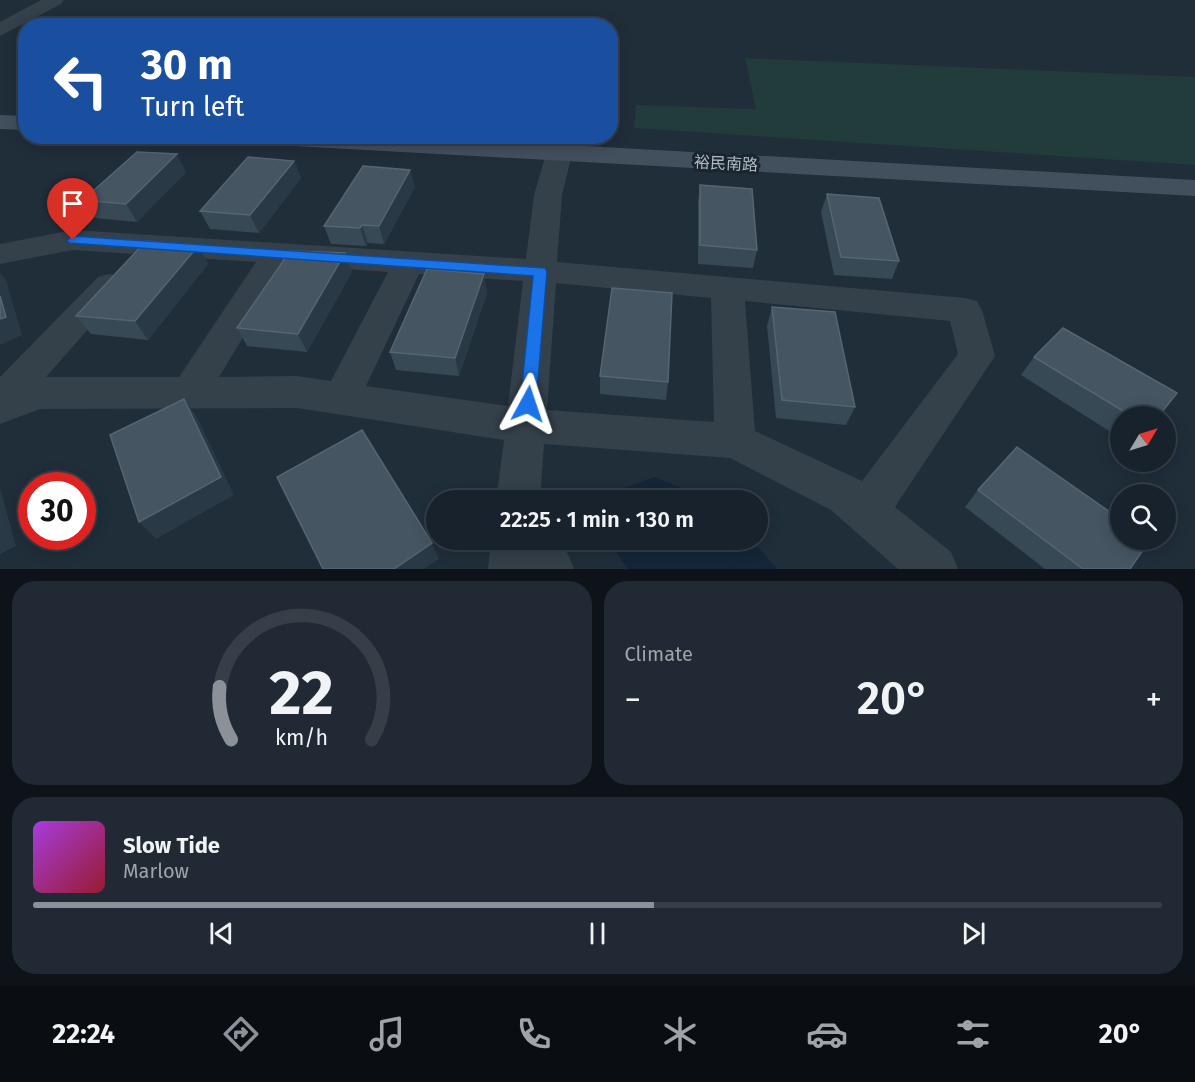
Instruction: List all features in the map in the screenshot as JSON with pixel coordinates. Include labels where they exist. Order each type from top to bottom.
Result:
[{"type":"street","points":[[22,18],[54,0]]},
{"type":"street","points":[[0,30],[18,20]]},
{"type":"street","points":[[0,122],[18,123]]},
{"type":"street","name":"裕民南路","points":[[392,144],[1195,188]]},
{"type":"street","points":[[519,490],[548,195],[559,154]]},
{"type":"street","points":[[0,254],[73,240],[540,272],[965,310],[976,356],[866,512]]},
{"type":"street","points":[[0,402],[147,245]]},
{"type":"street","points":[[189,393],[278,254]]},
{"type":"street","points":[[341,399],[409,262]]},
{"type":"street","points":[[727,288],[735,441]]},
{"type":"street","points":[[0,408],[37,393],[297,392],[526,426],[735,441],[846,496],[934,569]]},
{"type":"street","points":[[512,569],[513,550]]},
{"type":"street","points":[[534,550],[550,569]]},
{"type":"green space","points":[[745,58],[1195,77],[1195,165],[634,128],[636,105],[756,109]]},
{"type":"water","points":[[655,477],[686,490],[618,490]]},
{"type":"water","points":[[615,550],[761,550],[777,569],[628,569]]},
{"type":"building","points":[[137,152],[177,154],[126,204],[83,200]]},
{"type":"building","points":[[248,157],[294,161],[250,215],[200,211]]},
{"type":"building","points":[[363,166],[410,170],[379,226],[362,225],[360,228],[324,226]]},
{"type":"building","points":[[700,185],[752,189],[757,250],[700,245]]},
{"type":"building","points":[[827,194],[879,198],[899,261],[841,257]]},
{"type":"building","points":[[146,241],[198,246],[135,321],[76,316]]},
{"type":"building","points":[[290,251],[345,253],[298,334],[237,328]]},
{"type":"building","points":[[427,269],[484,274],[455,358],[390,352]]},
{"type":"building","points":[[612,288],[672,293],[668,382],[600,376]]},
{"type":"building","points":[[0,296],[6,317],[0,319]]},
{"type":"building","points":[[772,307],[835,312],[855,407],[782,400]]},
{"type":"building","points":[[1063,328],[1177,393],[1167,406],[1115,406],[1034,357]]},
{"type":"building","points":[[184,399],[221,477],[139,522],[110,435]]},
{"type":"building","points":[[362,430],[426,533],[426,547],[394,569],[323,569],[277,477]]},
{"type":"building","points":[[1017,447],[1110,512],[1110,550],[1143,550],[1130,569],[1083,569],[978,490]]},
{"type":"route","points":[[73,240],[540,272],[528,404]]}]
